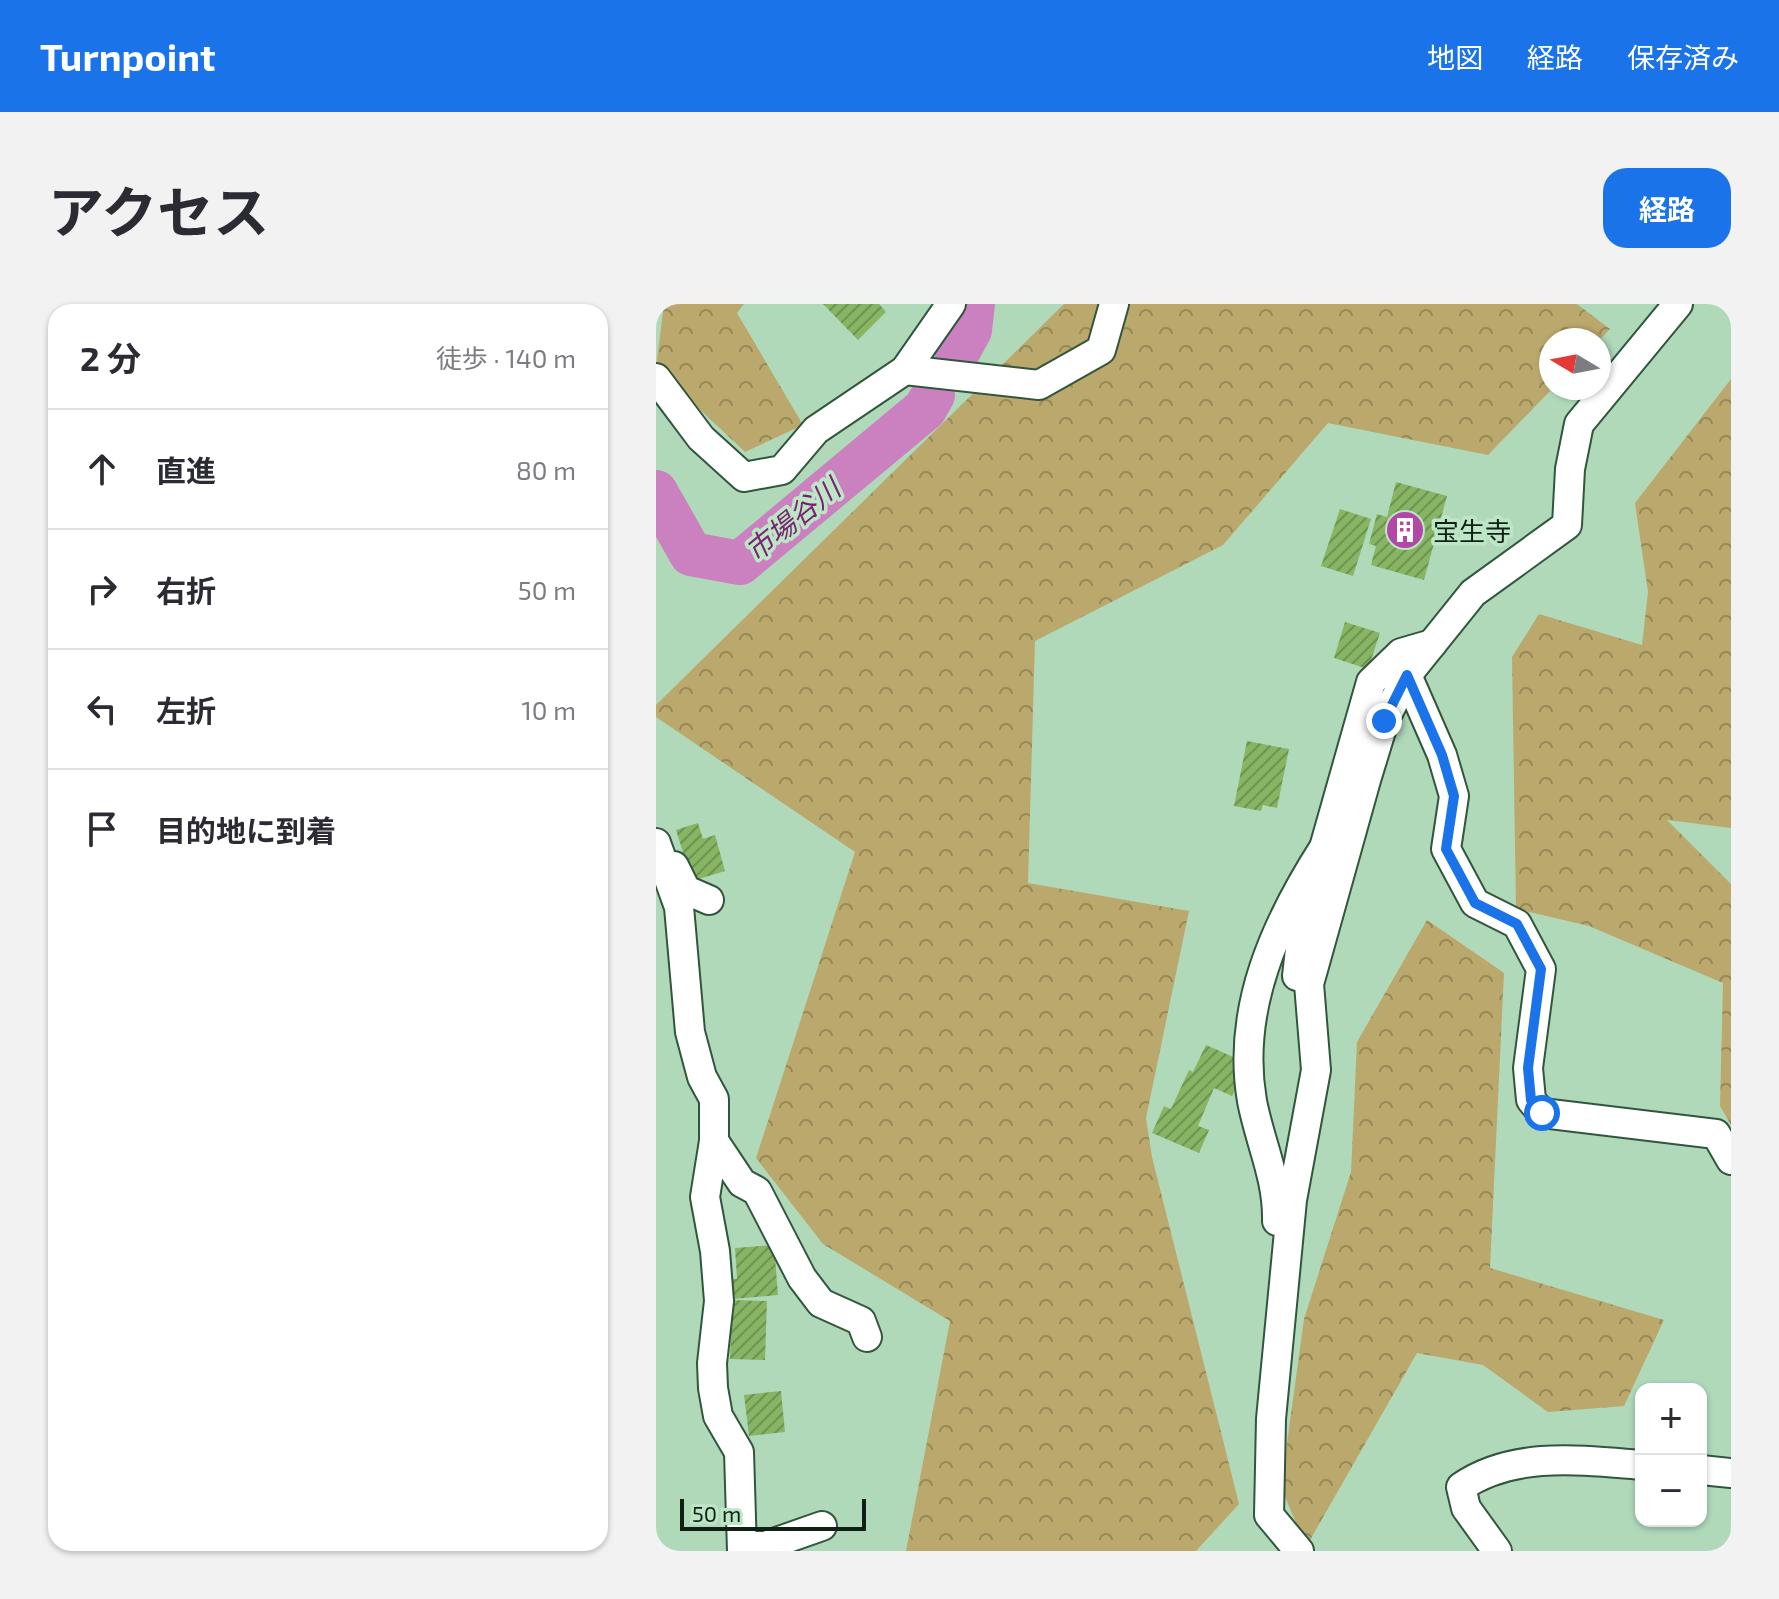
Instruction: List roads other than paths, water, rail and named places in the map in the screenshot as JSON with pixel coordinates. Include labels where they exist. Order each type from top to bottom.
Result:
[{"type":"street","points":[[656,378],[701,438],[744,477],[782,470],[816,430],[905,370],[951,304]]},
{"type":"street","points":[[905,370],[1039,385],[1101,350],[1114,304]]},
{"type":"street","points":[[1299,1551],[1269,1515],[1271,1419],[1292,1200],[1316,1070],[1309,984],[1384,721],[1407,675],[1473,593],[1567,525],[1570,469],[1579,424],[1678,304]]},
{"type":"street","points":[[1311,1004],[1297,982],[1301,940],[1371,682],[1401,653],[1432,644]]},
{"type":"street","points":[[1407,675],[1442,755],[1454,796],[1446,849],[1475,903],[1517,924],[1541,969],[1528,1068],[1531,1100],[1542,1113],[1716,1134],[1731,1160]]},
{"type":"street","points":[[1280,1319],[1272,1277],[1278,1219],[1276,1183],[1253,1103],[1250,1029],[1257,986],[1272,947],[1294,894],[1325,846]]},
{"type":"street","points":[[658,847],[675,867],[686,890],[709,900]]},
{"type":"street","points":[[658,847],[679,907],[679,948],[690,1032],[702,1077],[714,1099],[714,1141],[705,1197],[715,1251],[719,1301],[713,1388],[718,1416],[739,1452],[742,1548],[765,1546],[822,1526]]},
{"type":"street","points":[[714,1141],[742,1183],[757,1191],[787,1252],[821,1303],[861,1321],[867,1337]]},
{"type":"street","points":[[1497,1551],[1466,1508],[1461,1487],[1482,1473],[1553,1459],[1635,1465]]},
{"type":"street","points":[[1707,1471],[1731,1473]]},
{"type":"waterway","name":"市場谷川","points":[[957,354],[970,330],[973,304]]},
{"type":"waterway","name":"市場谷川","points":[[656,492],[691,554],[740,563],[925,409],[933,395]]},
{"type":"place","name":"宝生寺","points":[[1405,530]]}]
